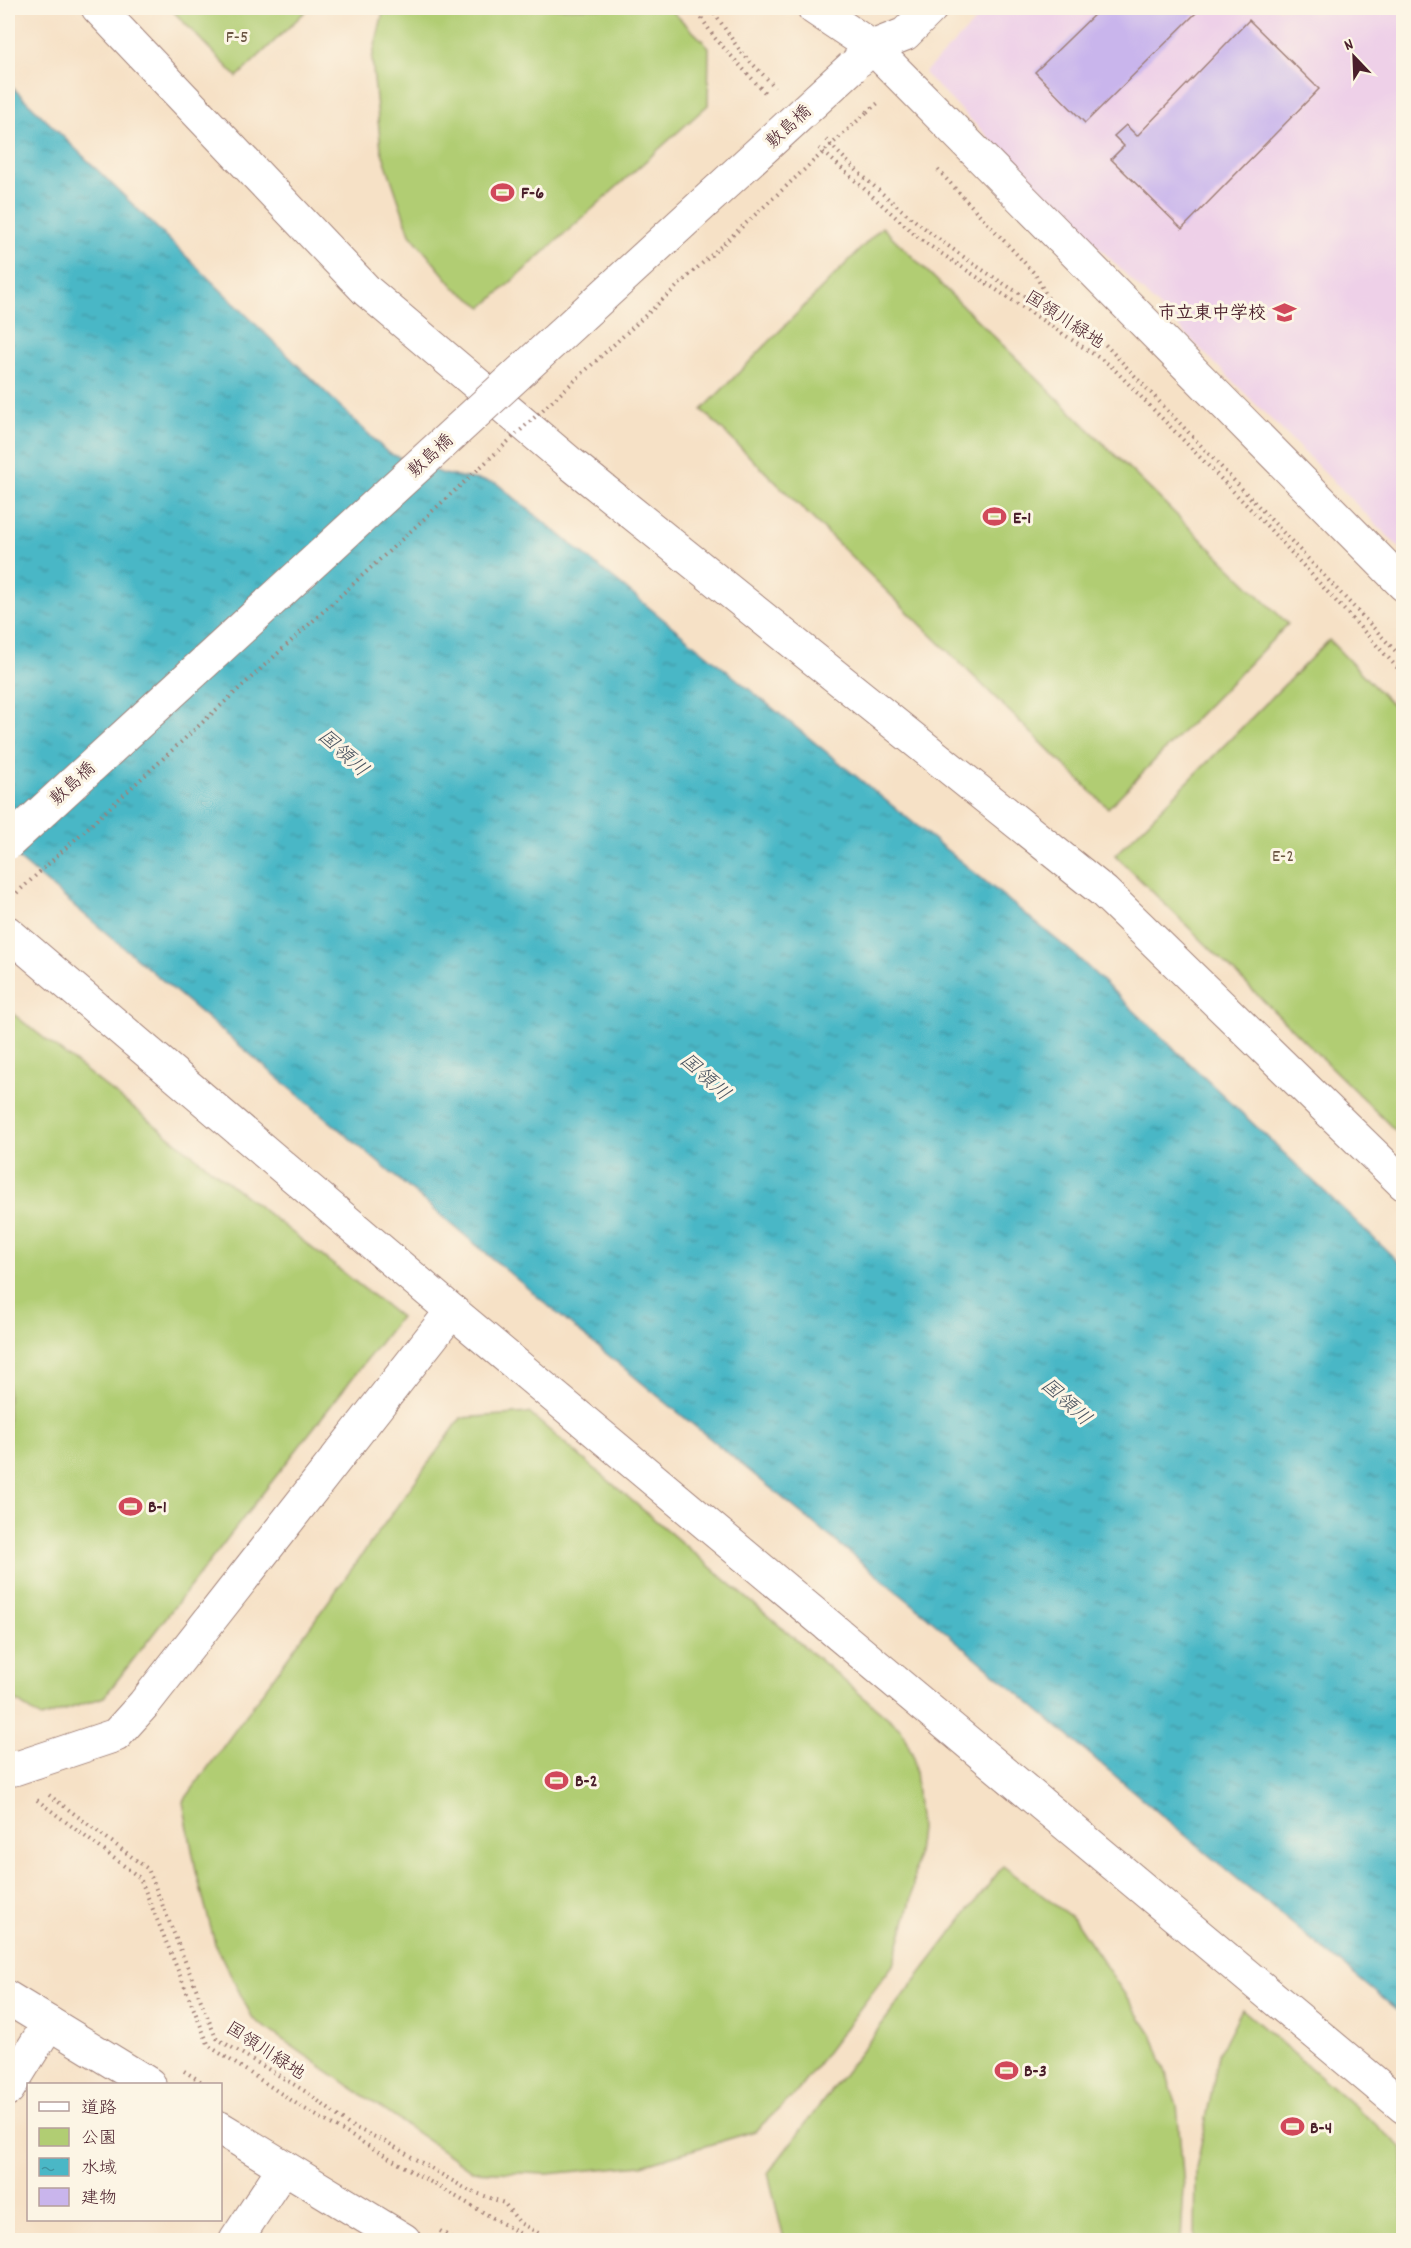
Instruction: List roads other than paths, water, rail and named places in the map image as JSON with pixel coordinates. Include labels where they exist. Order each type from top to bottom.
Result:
[{"type":"street","points":[[98,8],[367,291],[570,463],[1104,892],[1404,1184]]},
{"type":"street","points":[[814,8],[1404,585]]},
{"type":"street","points":[[862,57],[905,34],[931,8]]},
{"type":"street","name":"敷島橋","points":[[8,843],[862,57]]},
{"type":"street","points":[[8,933],[452,1311],[1404,2107]]},
{"type":"street","points":[[15,1767],[116,1735],[144,1704],[452,1311]]},
{"type":"street","points":[[8,1998],[146,2083]]},
{"type":"street","points":[[8,2089],[49,2023]]},
{"type":"street","points":[[222,2129],[284,2167],[357,2228],[404,2241]]},
{"type":"street","points":[[236,2241],[284,2167]]},
{"type":"water","name":"国領川","points":[[8,83],[388,453],[444,474],[496,483],[1073,953],[1403,1266],[1403,2015],[1205,1852],[927,1616],[570,1324],[8,850]]},
{"type":"place","name":"F-6","points":[[503,192]]},
{"type":"place","name":"市立東中学校","points":[[1284,312]]},
{"type":"place","name":"E-1","points":[[995,517]]},
{"type":"place","name":"B-1","points":[[130,1506]]},
{"type":"place","name":"B-2","points":[[557,1780]]},
{"type":"place","name":"B-3","points":[[1006,2070]]},
{"type":"place","name":"B-4","points":[[1292,2127]]},
{"type":"park label","name":"F-5","points":[[237,36]]},
{"type":"park label","name":"E-2","points":[[1283,855]]}]
